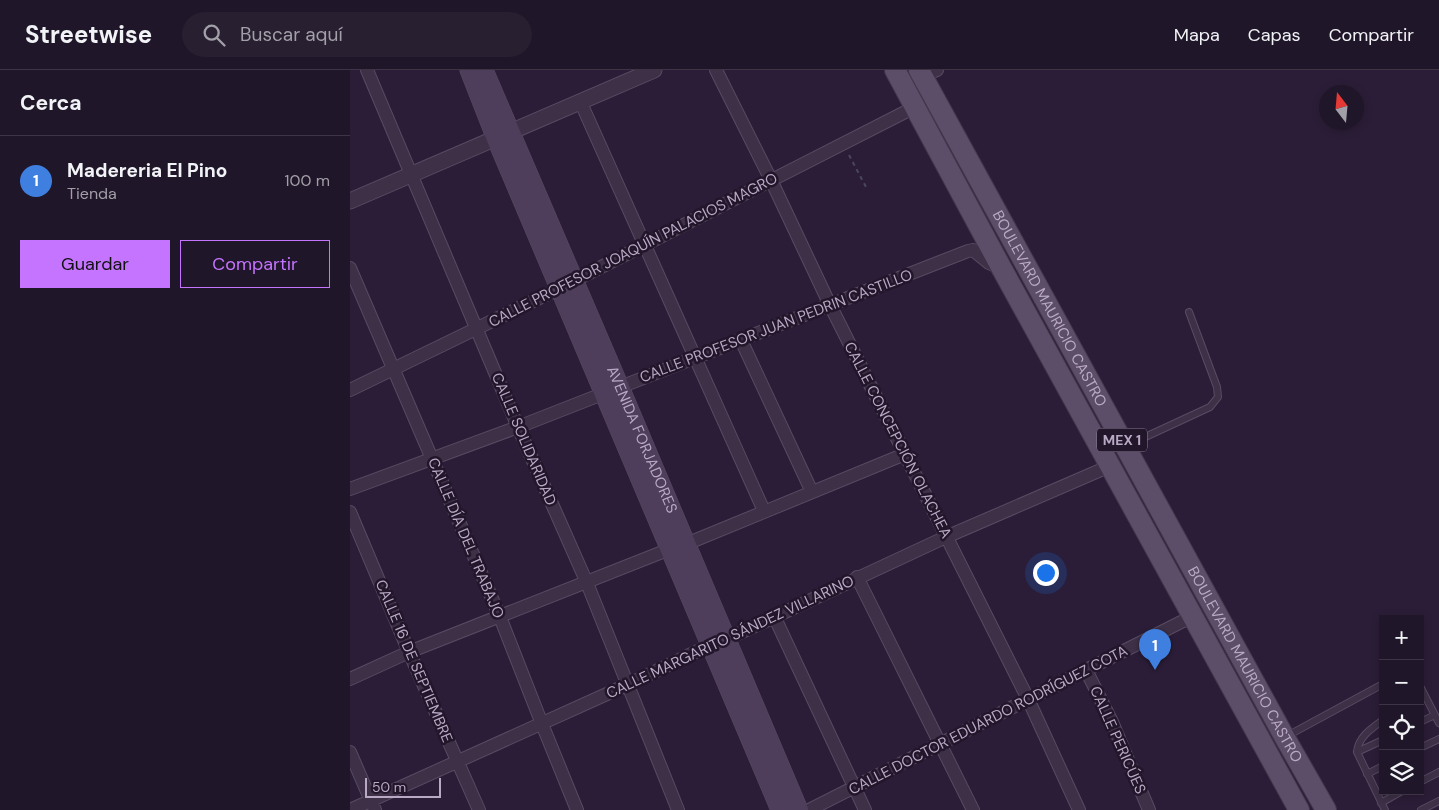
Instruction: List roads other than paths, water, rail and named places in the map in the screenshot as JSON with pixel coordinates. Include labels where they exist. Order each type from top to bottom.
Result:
[{"type":"main road","name":"AVENIDA FORJADORES","points":[[469,70],[503,136],[678,546],[718,642],[780,810]]},
{"type":"main road","name":"AVENIDA FORJADORES","points":[[484,70],[503,136]]},
{"type":"main road","name":"BOULEVARD MAURICIO CASTRO","points":[[895,70],[1002,269],[1300,810]]},
{"type":"main road","name":"BOULEVARD MAURICIO CASTRO","points":[[926,72],[1125,447],[1326,810]]},
{"type":"main road","name":"AVENIDA FORJADORES","points":[[718,642],[799,810]]},
{"type":"street","name":"CALLE SOLIDARIDAD","points":[[366,70],[518,427],[588,583],[678,810]]},
{"type":"street","points":[[350,202],[581,103],[633,74],[654,70]]},
{"type":"street","name":"CALLE CONCEPCIÓN OLACHEA","points":[[716,70],[830,305],[1028,699],[1079,810]]},
{"type":"street","points":[[581,103],[764,511]]},
{"type":"street","name":"CALLE PROFESOR JOAQUÍN PALACIOS MAGRO","points":[[350,390],[567,284],[915,107]]},
{"type":"street","name":"CALLE PROFESOR JUAN PEDRIN CASTILLO","points":[[350,488],[518,427],[968,251],[973,250],[989,263],[1002,269]]},
{"type":"street","name":"CALLE DÍA DEL TRABAJO","points":[[350,268],[500,617],[577,810]]},
{"type":"street","points":[[741,340],[812,492]]},
{"type":"street","points":[[350,679],[410,652],[588,583],[905,454]]},
{"type":"street","name":"CALLE MARGARITO SÁNDEZ VILLARINO","points":[[350,810],[373,805],[457,761],[542,724],[946,537],[1110,466]]},
{"type":"street","name":"CALLE 16 DE SEPTIEMBRE","points":[[350,512],[479,810]]},
{"type":"street","points":[[857,578],[973,810]]},
{"type":"street","points":[[774,616],[865,810]]},
{"type":"street","name":"CALLE DOCTOR EDUARDO RODRÍGUEZ COTA","points":[[809,810],[1193,616]]},
{"type":"street","name":"CALLE PERICÚES","points":[[1086,670],[1112,722],[1149,810]]},
{"type":"street","points":[[350,752],[373,805]]},
{"type":"lane","points":[[1125,447],[1210,407],[1218,398],[1216,387],[1189,312]]},
{"type":"lane","points":[[1285,738],[1379,686]]},
{"type":"lane","points":[[1424,695],[1439,723]]},
{"type":"lane","points":[[1424,720],[1435,715]]},
{"type":"lane","points":[[1379,723],[1362,737],[1359,741],[1357,752],[1385,810]]},
{"type":"lane","points":[[1424,746],[1439,739]]},
{"type":"lane","points":[[1357,752],[1379,742]]},
{"type":"lane","points":[[1367,774],[1379,768]]},
{"type":"lane","points":[[1424,780],[1439,772]]},
{"type":"lane","points":[[1381,803],[1395,795]]},
{"type":"lane","points":[[1421,810],[1439,801]]},
{"type":"place","name":"Madereria El Pino","points":[[1155,670]]}]
